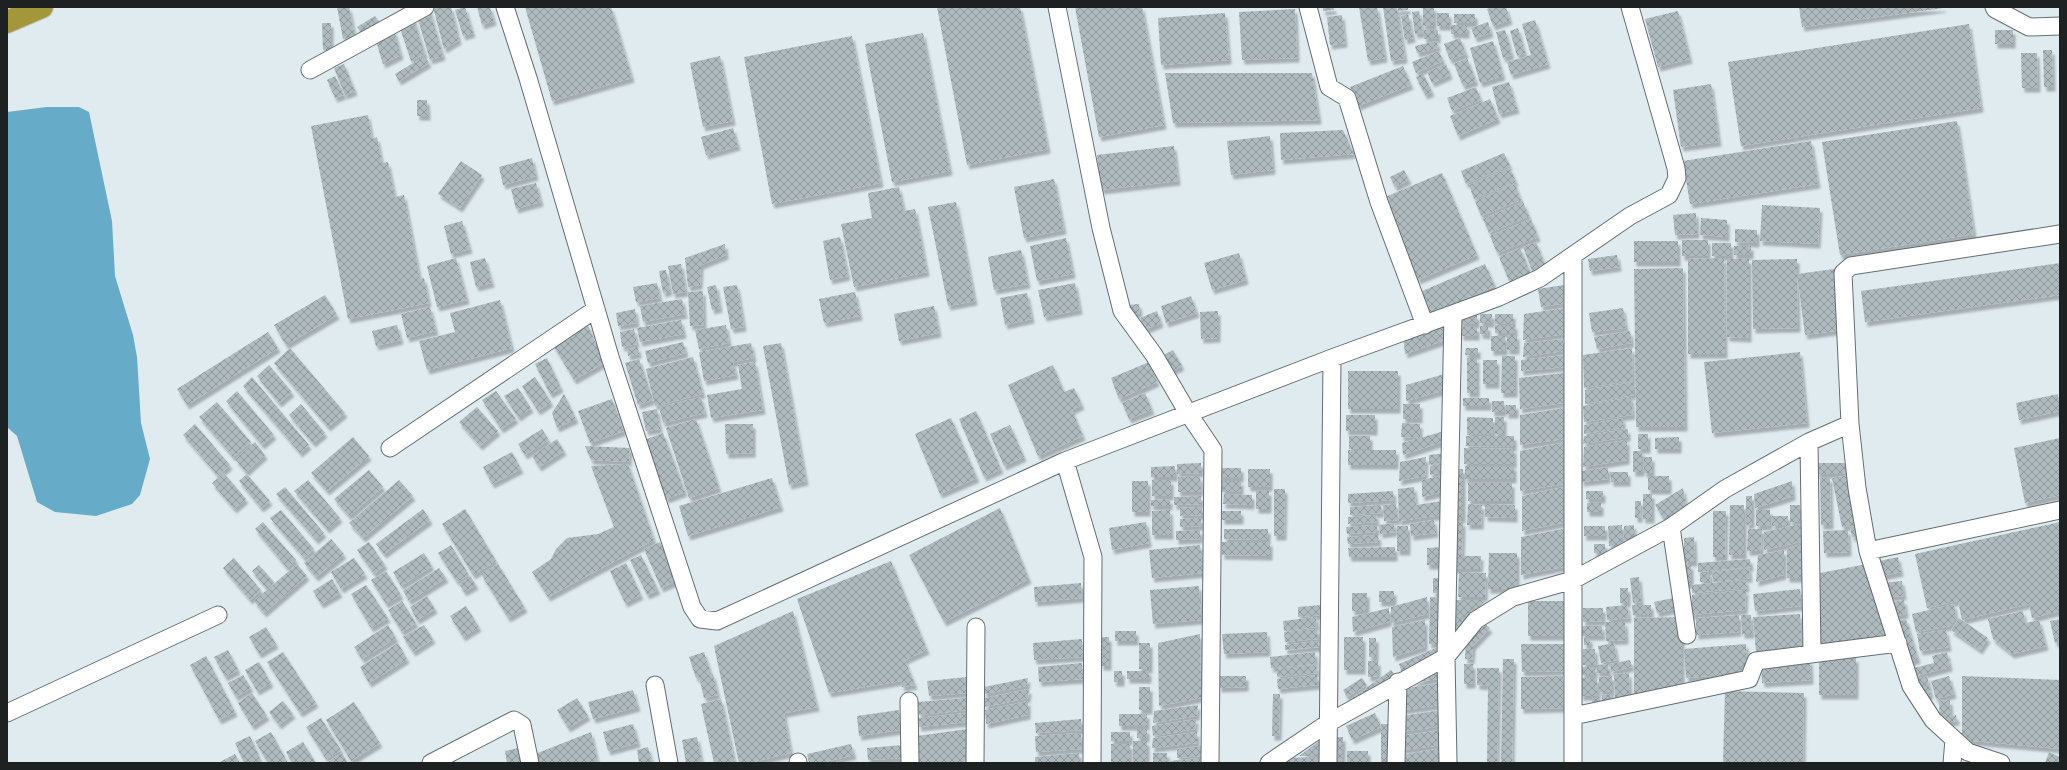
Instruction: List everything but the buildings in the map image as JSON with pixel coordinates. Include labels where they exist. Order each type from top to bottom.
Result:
[{"type":"highway","points":[[7,22],[42,7]]},
{"type":"street","points":[[310,70],[425,7]]},
{"type":"street","points":[[505,7],[528,78],[596,309],[692,607],[700,619],[717,621],[1064,461],[1188,412],[1499,297],[1540,278],[1630,216],[1669,195],[1677,178],[1630,7]]},
{"type":"street","points":[[1057,7],[1101,228],[1122,311],[1154,355],[1213,450],[1210,763]]},
{"type":"street","points":[[1308,7],[1329,87],[1347,98],[1379,202],[1425,324]]},
{"type":"street","points":[[1994,7],[1995,9],[2030,27],[2060,26]]},
{"type":"street","points":[[2001,763],[1968,752],[1932,720],[1911,686],[1868,551],[1857,488],[1850,424],[1844,273],[1851,266],[2060,234]]},
{"type":"street","points":[[1573,256],[1573,763]]},
{"type":"street","points":[[390,448],[596,309]]},
{"type":"street","points":[[1448,763],[1446,657],[1453,314]]},
{"type":"street","points":[[1328,763],[1332,358]]},
{"type":"street","points":[[1269,763],[1328,723],[1398,682],[1446,657],[1476,620],[1513,597],[1573,580],[1671,527],[1725,489],[1809,442],[1850,424]]},
{"type":"street","points":[[1809,442],[1812,654]]},
{"type":"street","points":[[1064,461],[1093,557],[1092,763]]},
{"type":"street","points":[[1868,551],[2060,510]]},
{"type":"street","points":[[1671,527],[1687,635]]},
{"type":"street","points":[[7,713],[218,615]]},
{"type":"street","points":[[975,763],[976,627]]},
{"type":"street","points":[[1573,716],[1749,679],[1756,661],[1898,643]]},
{"type":"street","points":[[1396,763],[1398,682]]},
{"type":"street","points":[[655,685],[669,763]]},
{"type":"street","points":[[909,701],[910,763]]},
{"type":"street","points":[[431,763],[514,720],[522,725],[530,763]]},
{"type":"street","points":[[1952,763],[1954,740]]},
{"type":"water","points":[[47,107],[79,107],[89,112],[112,221],[115,276],[133,335],[137,357],[141,423],[150,459],[140,495],[132,504],[96,516],[55,512],[37,502],[17,436],[7,427],[7,112]]}]
